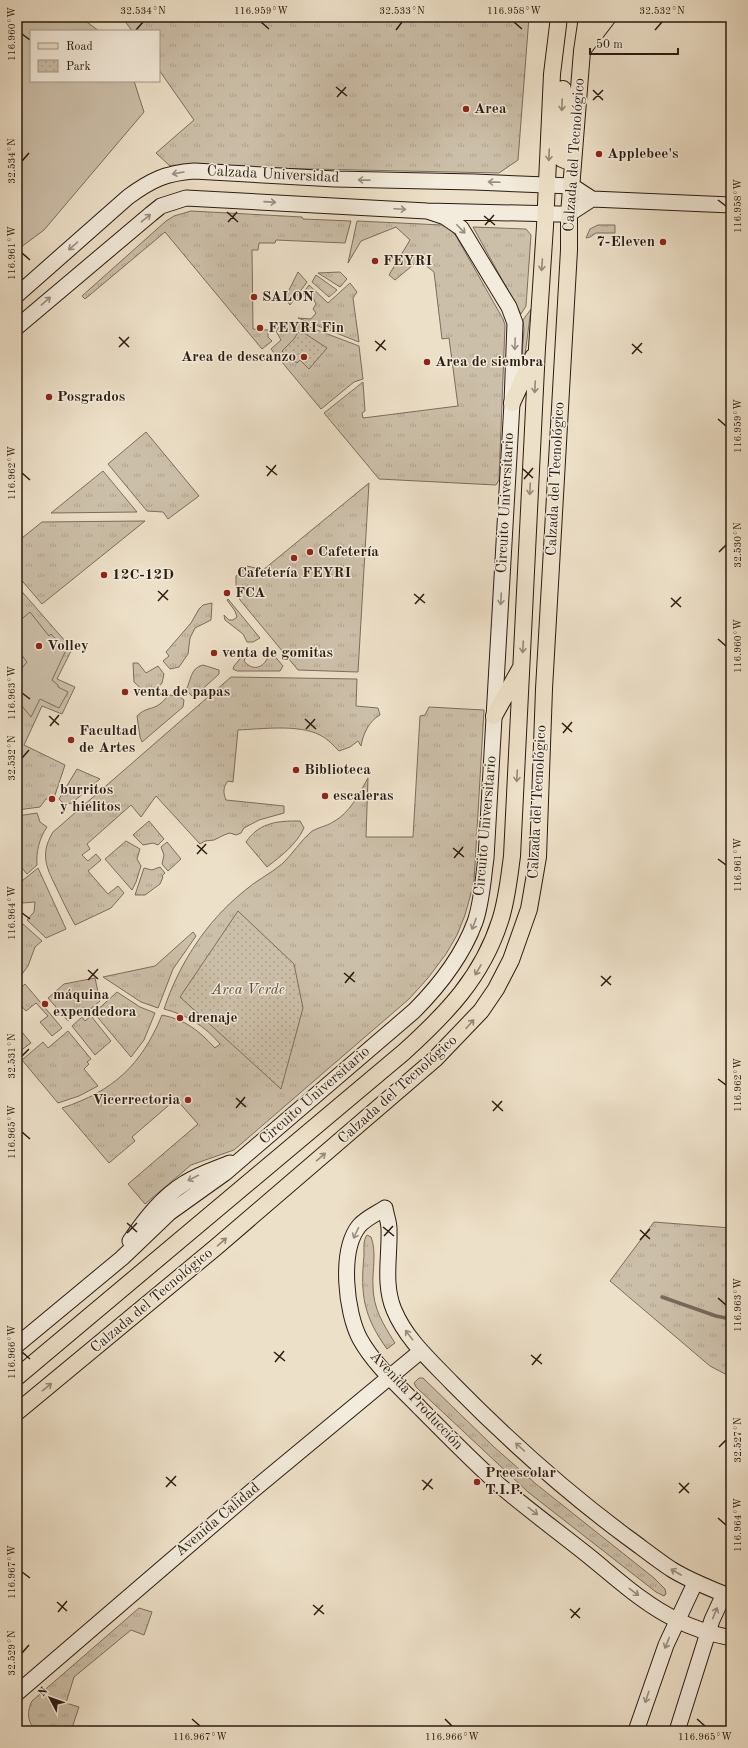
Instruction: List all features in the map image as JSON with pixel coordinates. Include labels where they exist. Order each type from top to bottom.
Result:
[{"type":"main road","name":"Calzada del Tecnológico","points":[[17,1377],[404,1052],[436,1023],[459,998],[477,972],[490,947],[500,921],[507,893],[512,856],[537,348],[554,53],[559,17]]},
{"type":"main road","name":"Calzada del Tecnológico","points":[[17,1412],[221,1243],[407,1084],[460,1035],[481,1011],[496,990],[521,936],[529,909],[538,857],[544,689],[568,286],[569,214],[582,51],[587,17]]},
{"type":"main road","points":[[582,51],[608,17]]},
{"type":"main road","points":[[554,53],[562,73],[563,85],[560,155],[564,161],[567,161],[574,154]]},
{"type":"main road","points":[[545,221],[558,231],[560,238],[561,278],[568,286]]},
{"type":"main road","points":[[512,403],[537,348]]},
{"type":"main road","points":[[533,436],[558,438]]},
{"type":"main road","points":[[494,716],[522,666]]},
{"type":"street","name":"Calzada Universidad","points":[[17,295],[128,197],[146,184],[163,176],[179,172],[194,170],[335,179],[572,186]]},
{"type":"street","points":[[572,186],[592,199],[731,205]]},
{"type":"street","name":"Calzada Universidad","points":[[17,327],[161,206],[186,198],[198,197],[427,211],[545,221],[569,214]]},
{"type":"street","points":[[569,214],[592,199]]},
{"type":"street","name":"Circuito Universitario","points":[[17,1345],[122,1258],[169,1213],[217,1180],[414,1011],[431,995],[456,961],[475,921],[480,901],[486,858],[512,403],[515,323],[509,307],[461,228],[445,217],[427,211]]},
{"type":"street","name":"Avenida Producción","points":[[728,1596],[695,1582],[670,1568],[610,1524],[566,1489],[479,1410],[421,1351],[400,1322],[390,1296],[388,1269],[389,1227],[385,1208],[358,1227],[353,1237],[349,1253],[347,1287],[352,1322],[361,1340],[372,1356],[390,1377],[498,1484],[631,1589],[676,1620],[708,1633],[731,1638]]},
{"type":"street","name":"Avenida Calidad","points":[[17,1693],[252,1491],[421,1351]]},
{"type":"street","points":[[636,1731],[659,1663],[676,1620],[695,1582]]},
{"type":"street","points":[[677,1731],[717,1608],[728,1596]]},
{"type":"green space","points":[[17,17],[80,17],[98,30],[30,30],[30,82],[134,82],[144,112],[44,230],[17,250]]},
{"type":"green space","points":[[122,17],[529,17],[518,160],[499,173],[170,166],[156,153],[194,120],[160,71],[160,30],[131,30]]},
{"type":"green space","points":[[191,211],[351,221],[345,243],[276,240],[275,243],[259,243],[258,250],[252,250],[253,329],[268,330],[268,337],[272,341],[262,349],[165,232],[85,299],[82,296],[166,221],[174,216]]},
{"type":"green space","points":[[357,221],[442,225],[450,229],[456,236],[503,319],[505,325],[499,480],[496,485],[379,479],[324,413],[363,382],[365,411],[362,413],[363,418],[458,406],[449,338],[442,339],[434,272],[419,260],[395,280],[389,275],[410,240],[396,227],[361,241],[348,263]]},
{"type":"green space","points":[[598,225],[615,225],[615,233],[596,233],[586,238],[590,229]]},
{"type":"green space","points":[[473,227],[526,229],[531,235],[526,306],[521,314]]},
{"type":"green space","points":[[298,272],[307,282],[290,305],[285,298]]},
{"type":"green space","points":[[340,272],[347,279],[340,287],[318,273]]},
{"type":"green space","points":[[316,275],[337,290],[329,297],[312,282]]},
{"type":"green space","points":[[350,283],[357,292],[353,298],[359,342],[298,318],[311,319],[316,313],[313,309],[316,304],[313,298],[305,297],[303,293],[309,285],[328,303]]},
{"type":"green space","points":[[531,309],[523,370],[521,369],[524,329],[523,320]]},
{"type":"green space","points":[[296,322],[359,346],[363,379],[354,382],[321,409],[271,349],[281,340],[276,331],[282,323]]},
{"type":"green space","points":[[301,331],[327,348],[309,369],[300,360],[297,363],[293,360],[292,362],[282,351],[294,339],[298,332],[300,333]]},
{"type":"green space","points":[[146,432],[199,496],[168,519],[163,512],[147,511],[108,464]]},
{"type":"green space","points":[[103,471],[137,512],[51,513]]},
{"type":"green space","points":[[369,483],[358,672],[298,670],[240,600],[236,588],[236,576],[247,566],[263,570]]},
{"type":"green space","points":[[145,521],[42,604],[17,575],[17,542],[42,522]]},
{"type":"green space","points":[[17,586],[72,649],[57,679],[75,687],[62,714],[42,706],[24,745],[65,765],[54,798],[46,799],[40,807],[17,810]]},
{"type":"green space","points":[[228,599],[260,638],[253,642],[247,642],[243,634],[225,620],[224,615],[229,620],[233,620],[237,617],[235,611],[227,600]]},
{"type":"green space","points":[[212,603],[211,620],[195,628],[190,638],[188,654],[179,667],[170,669],[163,661],[169,656],[166,652],[191,623],[199,609],[203,605]]},
{"type":"green space","points":[[30,612],[49,636],[51,634],[66,650],[52,680],[58,685],[58,687],[68,692],[59,708],[40,699],[31,717],[17,700],[17,674],[27,662],[17,649],[17,623]]},
{"type":"green space","points":[[266,646],[283,666],[280,671],[237,671],[233,669],[244,654],[246,656],[244,661],[250,666],[257,667],[263,664],[268,657]]},
{"type":"green space","points":[[133,663],[138,663],[146,673],[158,666],[164,674],[162,683],[151,695],[147,694],[134,682]]},
{"type":"green space","points":[[203,665],[219,670],[219,674],[197,694],[192,696],[186,690],[193,672]]},
{"type":"green space","points":[[231,677],[357,679],[356,706],[378,708],[380,715],[367,728],[361,746],[358,741],[350,747],[339,751],[320,735],[301,729],[280,728],[238,730],[233,782],[228,781],[224,788],[226,800],[284,806],[284,813],[259,820],[244,828],[241,833],[236,835],[230,833],[200,844],[156,796],[141,817],[131,805],[87,844],[90,849],[82,855],[88,861],[96,854],[101,860],[88,871],[108,894],[118,886],[124,893],[111,908],[75,925],[51,876],[46,862],[46,848],[53,832]]},
{"type":"green space","points":[[170,695],[180,697],[184,700],[183,707],[142,742],[137,716],[143,711],[157,706]]},
{"type":"green space","points":[[429,707],[484,710],[474,881],[465,915],[457,935],[446,954],[428,978],[409,999],[234,1150],[191,1165],[145,1204],[128,1184],[198,1124],[176,1099],[132,1137],[135,1141],[109,1163],[62,1108],[80,1101],[111,1085],[123,1074],[145,1049],[162,1015],[185,1023],[203,1036],[215,1048],[220,1044],[195,1022],[180,1014],[164,1009],[177,976],[195,945],[217,917],[248,888],[282,864],[303,839],[311,832],[331,823],[344,814],[354,803],[368,778],[366,837],[413,837],[420,716],[425,715]]},
{"type":"green space","points":[[77,769],[100,779],[72,803],[64,804],[59,799]]},
{"type":"green space","points":[[37,813],[40,822],[47,827],[39,846],[37,865],[27,874],[17,862],[17,816]]},
{"type":"green space","points":[[149,821],[164,839],[158,845],[153,843],[143,845],[133,835]]},
{"type":"green space","points":[[300,821],[304,828],[297,840],[278,859],[267,867],[246,842],[262,827],[274,823]]},
{"type":"green space","points":[[126,841],[140,849],[137,859],[141,866],[132,890],[105,859]]},
{"type":"green space","points":[[167,842],[181,859],[168,871],[162,864],[164,855],[161,847]]},
{"type":"green space","points":[[160,867],[165,873],[162,876],[163,877],[160,884],[145,895],[135,895],[144,868],[152,870]]},
{"type":"green space","points":[[38,868],[66,929],[46,938],[27,920],[34,912],[35,902],[22,903],[22,898],[17,887],[17,885]]},
{"type":"green space","name":"Area Verde","points":[[238,911],[294,964],[303,1008],[281,1089],[180,997]]},
{"type":"green space","points":[[23,924],[42,941],[35,947],[28,966],[17,981],[17,926]]},
{"type":"green space","points":[[193,932],[196,936],[173,969],[158,1008],[141,1002],[103,977],[155,966]]},
{"type":"green space","points":[[95,978],[100,1001],[88,1011],[84,1007],[68,1021],[48,998],[64,984]]},
{"type":"green space","points":[[25,984],[62,1028],[52,1036],[40,1022],[48,1016],[36,1003],[26,1011],[17,1001],[17,991]]},
{"type":"green space","points":[[117,992],[140,1007],[155,1013],[144,1040],[131,1057],[94,1013]]},
{"type":"green space","points":[[91,1016],[111,1041],[95,1055],[72,1026],[82,1017],[85,1021]]},
{"type":"green space","points":[[17,1026],[31,1043],[20,1051],[17,1047]]},
{"type":"green space","points":[[68,1031],[91,1059],[87,1062],[89,1064],[84,1069],[98,1086],[79,1096],[58,1103],[22,1060],[43,1042],[48,1048]]},
{"type":"green space","points":[[654,1222],[731,1228],[731,1377],[710,1366],[610,1281]]},
{"type":"green space","points":[[367,1235],[371,1237],[374,1249],[373,1294],[375,1302],[383,1322],[395,1343],[387,1349],[373,1326],[365,1305],[363,1294],[364,1242]]},
{"type":"green space","points":[[419,1378],[423,1378],[494,1447],[536,1484],[654,1578],[665,1589],[666,1594],[664,1596],[656,1592],[528,1492],[416,1387],[414,1383]]},
{"type":"green space","points":[[139,1608],[152,1612],[144,1635],[131,1630],[74,1677],[66,1703],[79,1707],[71,1731],[42,1731],[33,1727],[29,1719],[29,1710],[32,1701]]},
{"type":"waterway","points":[[662,1297],[716,1316],[731,1319]]},
{"type":"place","name":"Area","points":[[466,109]]},
{"type":"place","name":"Applebee's","points":[[599,154]]},
{"type":"place","name":"7-Eleven","points":[[663,242]]},
{"type":"place","name":"FEYRI","points":[[375,261]]},
{"type":"place","name":"SALON","points":[[254,297]]},
{"type":"place","name":"FEYRI Fin","points":[[260,328]]},
{"type":"place","name":"Area de descanzo","points":[[304,357]]},
{"type":"place","name":"Area de siembra","points":[[427,362]]},
{"type":"place","name":"Posgrados","points":[[49,397]]},
{"type":"place","name":"Cafetería","points":[[310,552]]},
{"type":"place","name":"Cafetería FEYRI","points":[[294,558]]},
{"type":"place","name":"12C-12D","points":[[104,575]]},
{"type":"place","name":"FCA","points":[[227,593]]},
{"type":"place","name":"Volley","points":[[39,646]]},
{"type":"place","name":"venta de gomitas","points":[[214,653]]},
{"type":"place","name":"venta de papas","points":[[125,692]]},
{"type":"place","name":"Facultad de Artes","points":[[71,740]]},
{"type":"place","name":"Biblioteca","points":[[296,770]]},
{"type":"place","name":"escaleras","points":[[325,796]]},
{"type":"place","name":"burritos y hielitos","points":[[52,799]]},
{"type":"place","name":"máquina expendedora","points":[[45,1004]]},
{"type":"place","name":"drenaje","points":[[180,1018]]},
{"type":"place","name":"Vicerrectoria","points":[[188,1100]]},
{"type":"place","name":"Preescolar T.I.P.","points":[[477,1482]]}]
